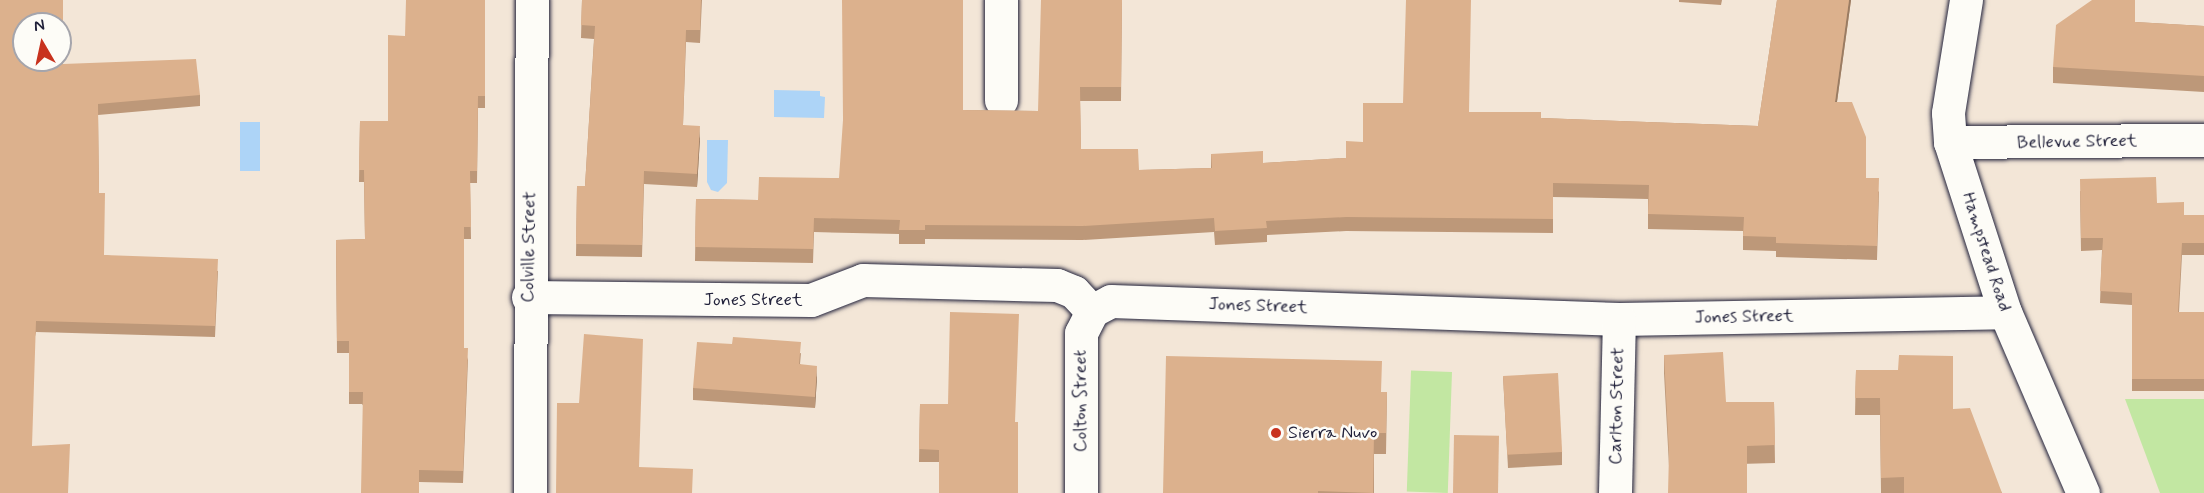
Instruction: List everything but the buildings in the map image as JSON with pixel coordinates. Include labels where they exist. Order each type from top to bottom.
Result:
[{"type":"street","name":"Colville Street","points":[[530,493],[528,297],[532,0]]},
{"type":"street","points":[[1000,0],[1001,100]]},
{"type":"street","name":"Hampstead Road","points":[[1966,0],[1948,113],[1950,142],[2005,312],[2083,493]]},
{"type":"street","name":"Bellevue Street","points":[[1950,142],[2204,140]]},
{"type":"street","name":"Jones Street","points":[[528,297],[811,300],[863,280],[1057,285],[1074,292],[1092,311],[1110,301],[1619,319],[2005,312]]},
{"type":"street","name":"Colton Street","points":[[1081,493],[1081,333],[1092,311]]},
{"type":"street","name":"Carlton Street","points":[[1615,493],[1619,319]]},
{"type":"green space","points":[[1411,371],[1452,372],[1448,493],[1407,491]]},
{"type":"green space","points":[[2125,399],[2204,399],[2204,493],[2160,493]]},
{"type":"water","points":[[774,90],[820,91],[820,96],[825,97],[824,118],[774,117]]},
{"type":"water","points":[[240,122],[260,122],[260,171],[240,171]]},
{"type":"water","points":[[707,140],[728,140],[727,183],[718,192],[711,190],[707,182]]},
{"type":"place","name":"Sierra Nuvo","points":[[1276,433]]}]
